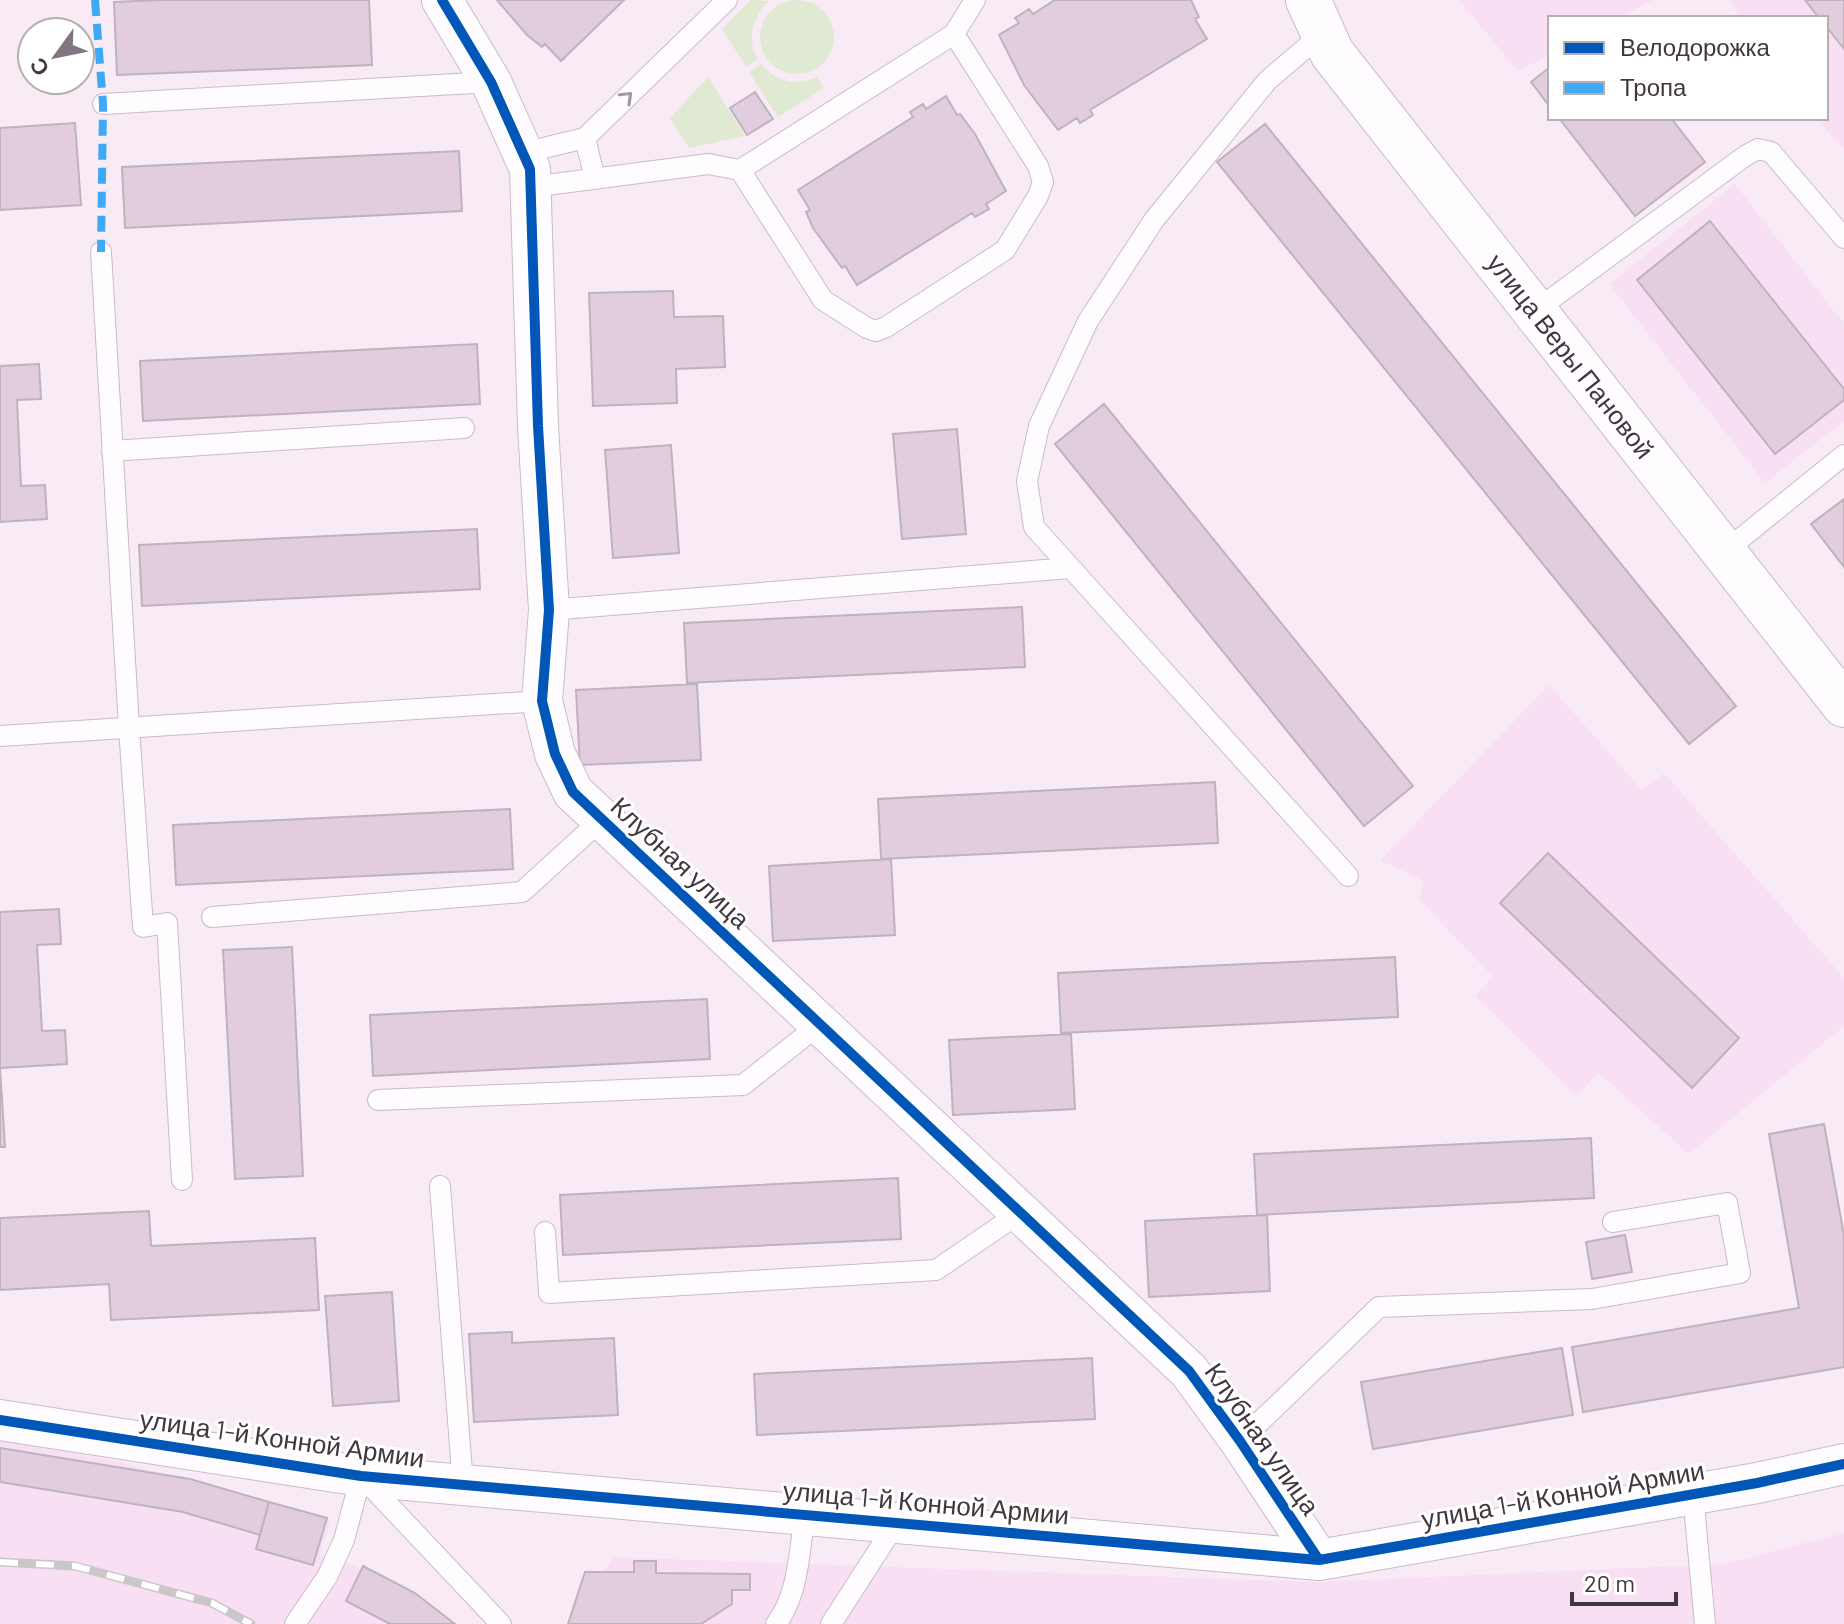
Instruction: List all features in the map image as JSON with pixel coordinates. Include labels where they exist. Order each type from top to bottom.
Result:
[{"type":"street","name":"Клубная улица","points":[[442,0],[491,82],[527,170],[549,610],[542,701],[555,754],[573,792],[1189,1371],[1319,1560]]},
{"type":"street","name":"улица Веры Пановой","points":[[1315,17],[1332,53],[1844,705]]},
{"type":"street","name":"улица 1-й Конной Армии","points":[[0,1420],[361,1476],[1319,1560],[1693,1495],[1844,1464]]},
{"type":"lane","points":[[527,170],[585,138],[727,0]]},
{"type":"lane","points":[[527,170],[595,179],[708,164],[740,170],[954,34],[975,0]]},
{"type":"lane","points":[[1315,17],[1154,220],[1088,321],[1039,426],[1027,481],[1034,527],[1348,876]]},
{"type":"lane","points":[[740,170],[823,300],[867,328],[876,331],[886,327],[940,293],[1005,250],[1038,196],[1043,182],[1038,166],[954,34]]},
{"type":"lane","points":[[103,104],[491,82]]},
{"type":"lane","points":[[585,138],[595,179]]},
{"type":"lane","points":[[1535,311],[1758,149],[1771,152],[1844,238]]},
{"type":"lane","points":[[101,252],[143,927],[167,923],[182,1180]]},
{"type":"lane","points":[[112,451],[464,428]]},
{"type":"lane","points":[[1724,552],[1844,455]]},
{"type":"lane","points":[[549,610],[1070,568]]},
{"type":"lane","points":[[0,736],[542,701]]},
{"type":"lane","points":[[212,917],[522,892],[601,820]]},
{"type":"lane","points":[[378,1100],[743,1085],[820,1024]]},
{"type":"lane","points":[[440,1186],[463,1485]]},
{"type":"lane","points":[[1240,1441],[1379,1307],[1592,1299],[1740,1273],[1727,1203],[1613,1222]]},
{"type":"lane","points":[[545,1232],[549,1293],[936,1270],[1021,1212]]},
{"type":"lane","points":[[295,1624],[327,1577],[344,1540],[361,1476]]},
{"type":"lane","points":[[361,1476],[501,1624]]},
{"type":"lane","points":[[1693,1495],[1705,1624]]},
{"type":"lane","points":[[776,1624],[786,1611],[795,1581],[805,1515]]},
{"type":"lane","points":[[831,1624],[896,1523]]},
{"type":"shaded area","points":[[1459,0],[1653,0],[1623,16],[1548,16],[1548,56],[1518,71]]},
{"type":"shaded area","points":[[1728,0],[1844,0],[1844,150],[1818,120],[1828,120],[1828,16],[1740,16]]},
{"type":"shaded area","points":[[1735,184],[1844,324],[1844,421],[1765,483],[1609,284]]},
{"type":"shaded area","points":[[1549,685],[1642,790],[1664,773],[1844,978],[1844,1026],[1689,1154],[1599,1073],[1577,1096],[1475,996],[1493,977],[1419,899],[1424,881],[1380,860]]},
{"type":"shaded area","points":[[0,1439],[119,1462],[331,1521],[320,1554],[355,1566],[455,1624],[0,1624]]},
{"type":"shaded area","points":[[1844,1533],[1844,1624],[571,1624],[613,1557],[1317,1582],[1723,1564]]},
{"type":"green space","points":[[751,0],[769,1],[753,28],[752,44],[758,59],[746,67],[722,29]]},
{"type":"green space","points":[[790,0],[804,0],[818,6],[828,16],[834,37],[828,58],[818,68],[804,74],[790,74],[776,68],[766,58],[760,44],[760,30],[766,16],[776,6]]},
{"type":"green space","points":[[761,64],[773,75],[787,81],[817,77],[824,88],[778,117],[749,72]]},
{"type":"green space","points":[[708,77],[745,136],[689,148],[670,118]]},
{"type":"building","points":[[369,0],[372,65],[117,75],[114,2]]},
{"type":"building","points":[[497,0],[624,0],[561,61],[545,44],[542,47],[527,35]]},
{"type":"building","points":[[1055,0],[1191,0],[1199,17],[1195,19],[1207,39],[1090,110],[1093,115],[1080,123],[1077,118],[1058,130],[1024,85],[999,35],[1019,23],[1015,18],[1029,9],[1033,14]]},
{"type":"building","points":[[1805,0],[1844,0],[1844,49],[1828,29],[1828,16],[1817,16]]},
{"type":"building","points":[[1548,69],[1548,104],[1531,82]]},
{"type":"building","points":[[755,92],[773,119],[747,135],[730,108]]},
{"type":"building","points":[[946,96],[957,115],[960,114],[975,134],[1006,191],[986,204],[989,209],[975,217],[972,213],[857,285],[813,228],[806,212],[810,210],[798,190],[913,117],[910,112],[923,104],[926,109]]},
{"type":"building","points":[[1561,120],[1673,120],[1705,162],[1635,216]]},
{"type":"building","points":[[75,123],[81,205],[0,210],[0,128]]},
{"type":"building","points":[[1265,124],[1736,706],[1689,744],[1217,162]]},
{"type":"building","points":[[459,151],[462,211],[125,228],[122,167]]},
{"type":"building","points":[[1710,221],[1844,389],[1844,400],[1775,454],[1637,280]]},
{"type":"building","points":[[673,291],[674,317],[723,316],[725,367],[676,369],[677,403],[593,406],[589,293]]},
{"type":"building","points":[[477,344],[480,404],[143,421],[140,361]]},
{"type":"building","points":[[39,364],[41,399],[17,400],[21,486],[45,485],[47,519],[0,522],[0,366]]},
{"type":"building","points":[[1104,404],[1413,786],[1364,826],[1055,444]]},
{"type":"building","points":[[957,429],[966,534],[902,539],[893,434]]},
{"type":"building","points":[[671,445],[679,553],[613,558],[605,450]]},
{"type":"building","points":[[1844,499],[1844,567],[1811,524]]},
{"type":"building","points":[[477,529],[480,589],[142,606],[139,545]]},
{"type":"building","points":[[1022,607],[1025,667],[687,683],[684,623]]},
{"type":"building","points":[[697,684],[701,760],[580,765],[576,690]]},
{"type":"building","points":[[1215,782],[1218,843],[881,859],[878,799]]},
{"type":"building","points":[[510,809],[513,869],[176,885],[173,825]]},
{"type":"building","points":[[1548,853],[1739,1038],[1692,1088],[1500,903]]},
{"type":"building","points":[[891,859],[895,935],[773,941],[769,866]]},
{"type":"building","points":[[59,909],[61,944],[37,945],[42,1031],[65,1030],[67,1064],[0,1068],[0,912]]},
{"type":"building","points":[[292,947],[303,1176],[235,1179],[223,950]]},
{"type":"building","points":[[1395,957],[1398,1017],[1061,1033],[1058,973]]},
{"type":"building","points":[[707,999],[710,1059],[373,1076],[370,1015]]},
{"type":"building","points":[[1071,1034],[1075,1109],[953,1115],[949,1040]]},
{"type":"building","points":[[0,1068],[5,1147],[0,1147]]},
{"type":"building","points":[[1824,1124],[1844,1236],[1844,1367],[1583,1412],[1572,1347],[1799,1308],[1769,1134]]},
{"type":"building","points":[[1591,1138],[1594,1198],[1257,1215],[1254,1154]]},
{"type":"building","points":[[898,1178],[901,1239],[563,1255],[560,1195]]},
{"type":"building","points":[[149,1211],[151,1246],[315,1238],[319,1310],[111,1320],[109,1284],[0,1290],[0,1218]]},
{"type":"building","points":[[1267,1215],[1270,1291],[1149,1297],[1145,1221]]},
{"type":"building","points":[[1625,1235],[1632,1272],[1592,1279],[1586,1242]]},
{"type":"building","points":[[392,1292],[399,1401],[333,1406],[325,1296]]},
{"type":"building","points":[[512,1332],[512,1343],[614,1338],[618,1415],[474,1422],[469,1334]]},
{"type":"building","points":[[1562,1348],[1573,1415],[1373,1449],[1361,1382]]},
{"type":"building","points":[[1092,1358],[1095,1419],[757,1435],[754,1374]]},
{"type":"building","points":[[0,1448],[190,1479],[269,1502],[260,1535],[183,1512],[0,1482]]},
{"type":"building","points":[[269,1502],[327,1518],[313,1565],[256,1549]]},
{"type":"building","points":[[634,1561],[656,1561],[656,1573],[750,1574],[750,1590],[732,1590],[732,1604],[701,1624],[568,1624],[585,1572],[634,1572]]},
{"type":"building","points":[[363,1566],[415,1593],[455,1624],[390,1624],[346,1601]]},
{"type":"railway","points":[[0,1562],[75,1566],[212,1603],[251,1624]]},
{"type":"marked path","points":[[95,0],[103,104],[101,252]]},
{"type":"cycle path","points":[[442,0],[491,82],[530,169],[538,426],[549,610],[542,701],[555,754],[573,792],[1189,1371],[1319,1560]]},
{"type":"cycle path","points":[[0,1420],[361,1476],[1319,1560],[1757,1483],[1844,1464]]}]
